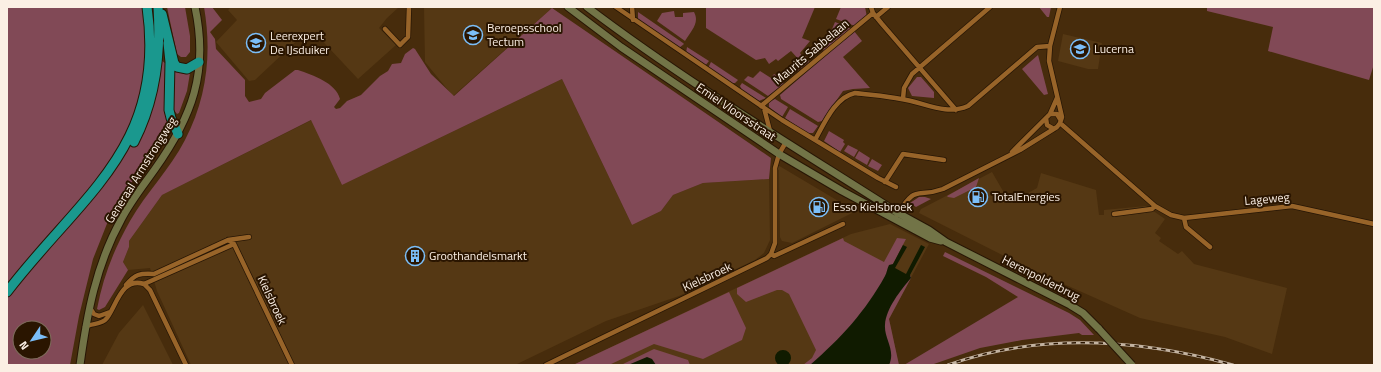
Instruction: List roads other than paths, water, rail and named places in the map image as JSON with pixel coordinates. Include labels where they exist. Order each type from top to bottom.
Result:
[{"type":"highway","points":[[7,292],[34,256],[71,218],[110,171],[134,126],[144,97],[149,68],[150,41],[147,7]]},
{"type":"highway","points":[[71,218],[87,206],[110,178],[124,158],[140,130],[148,106],[156,68],[160,7]]},
{"type":"highway","points":[[160,7],[172,58],[178,67],[187,69],[199,62]]},
{"type":"highway","points":[[168,43],[170,62],[169,110],[170,118],[178,134]]},
{"type":"street","name":"Generaal Armstrongweg","points":[[80,365],[85,327],[91,318],[89,307],[102,262],[120,220],[178,134],[193,101],[199,62],[199,36],[195,7]]},
{"type":"street","points":[[386,29],[400,45],[408,37],[409,7]]},
{"type":"street","name":"Emiel Vloorsstraat","points":[[568,7],[627,51],[779,154],[842,191],[897,216]]},
{"type":"street","name":"Emiel Vloorsstraat","points":[[587,7],[658,59],[770,131],[897,216]]},
{"type":"street","name":"Emiel Vloorsstraat","points":[[616,7],[763,107],[815,140],[896,187]]},
{"type":"street","points":[[632,7],[633,20]]},
{"type":"street","points":[[871,7],[875,15],[956,110]]},
{"type":"street","name":"Maurits Sabbelaan","points":[[763,107],[875,15],[888,7]]},
{"type":"street","points":[[903,99],[908,80],[920,67],[990,7]]},
{"type":"street","points":[[897,216],[906,200],[914,194],[934,192],[943,189],[1008,156],[1054,128],[1060,121],[1062,117],[1049,61],[1050,46],[1060,7]]},
{"type":"street","points":[[815,140],[840,101],[849,95],[855,94],[903,99],[924,104],[936,109],[956,110],[968,106],[1037,47],[1050,46]]},
{"type":"street","points":[[1008,156],[1028,138],[1048,116],[1057,98]]},
{"type":"street","name":"Emiel Vloorsstraat","points":[[763,107],[770,131]]},
{"type":"street","name":"Lageweg","points":[[1048,116],[1057,114],[1060,121],[1155,206],[1171,215],[1184,218],[1292,206],[1374,224]]},
{"type":"street","points":[[1048,116],[1047,125],[1054,128]]},
{"type":"street","points":[[786,142],[779,154],[775,168],[775,243],[771,254],[774,256],[843,224]]},
{"type":"street","points":[[885,182],[903,154],[944,160]]},
{"type":"street","points":[[1114,214],[1152,209],[1155,206]]},
{"type":"street","name":"Herenpolderbrug","points":[[897,216],[929,230],[946,242],[1083,313],[1132,365]]},
{"type":"street","points":[[1184,218],[1186,227],[1210,247]]},
{"type":"street","points":[[91,318],[102,322],[107,319],[123,290],[133,277],[144,273],[154,274],[228,240],[249,237]]},
{"type":"street","points":[[228,240],[234,244]]},
{"type":"street","points":[[144,284],[234,244]]},
{"type":"street","name":"Kielsbroek","points":[[234,244],[292,365]]},
{"type":"street","name":"Kielsbroek","points":[[546,365],[756,265],[771,254]]},
{"type":"street","points":[[144,273],[144,284]]},
{"type":"street","points":[[123,290],[134,282],[144,284],[150,290],[186,365]]},
{"type":"street","points":[[91,318],[110,312]]},
{"type":"railway","points":[[948,365],[983,354],[1019,347],[1090,343],[1162,349],[1233,365]]},
{"type":"place","name":"Beroepsschool Tectum","points":[[473,35]]},
{"type":"place","name":"Leerexpert De IJsduiker","points":[[256,43]]},
{"type":"place","name":"Lucerna","points":[[1080,49]]},
{"type":"place","name":"TotalEnergies","points":[[978,197]]},
{"type":"place","name":"Esso Kielsbroek","points":[[819,207]]},
{"type":"place","name":"Groothandelsmarkt","points":[[415,256]]}]
